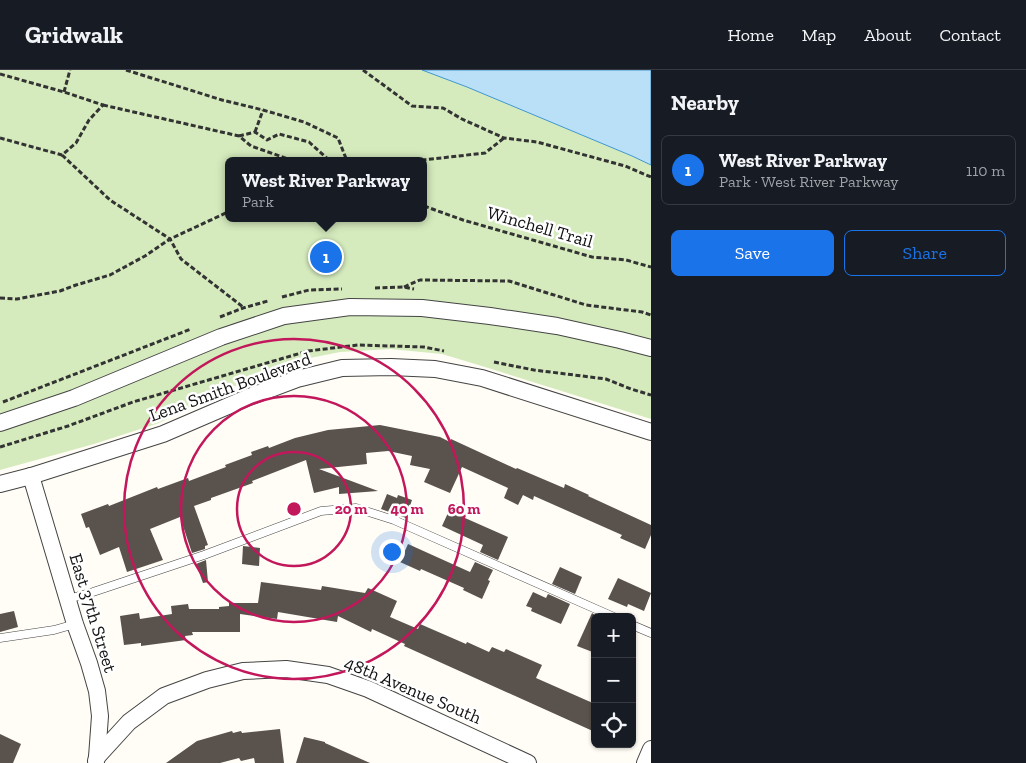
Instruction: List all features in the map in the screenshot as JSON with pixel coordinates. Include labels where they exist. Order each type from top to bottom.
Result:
[{"type":"street","points":[[0,423],[74,398],[221,338],[284,316],[350,307],[422,308],[490,316],[558,326],[651,348]]},
{"type":"street","name":"Lena Smith Boulevard","points":[[0,484],[163,434],[249,397],[297,379],[342,368],[391,367],[435,369],[482,378],[651,432]]},
{"type":"street","name":"East 37th Street","points":[[31,476],[97,691],[100,716],[96,760]]},
{"type":"street","name":"48th Avenue South","points":[[96,760],[129,722],[164,696],[207,680],[243,671],[286,669],[328,675],[368,689],[528,763]]},
{"type":"street","points":[[645,763],[651,749]]},
{"type":"lane","points":[[68,599],[204,555],[321,511],[356,508],[394,520],[605,613]]},
{"type":"lane","points":[[0,638],[54,630],[75,624]]},
{"type":"lane","points":[[636,627],[651,633]]},
{"type":"path","points":[[64,92],[70,70]]},
{"type":"path","points":[[126,70],[222,100],[304,122],[338,138],[345,157]]},
{"type":"path","points":[[363,70],[412,106],[443,108],[504,138],[537,142],[625,166],[651,177]]},
{"type":"path","points":[[0,74],[103,105],[239,136],[255,132],[267,140],[280,134],[309,142],[326,157]]},
{"type":"path","points":[[62,155],[76,143],[89,120],[103,105]]},
{"type":"path","points":[[255,132],[263,110]]},
{"type":"path","points":[[239,136],[251,146],[283,157]]},
{"type":"path","points":[[0,138],[62,155],[110,200],[170,239],[181,259],[243,308]]},
{"type":"path","points":[[427,160],[485,153],[504,138]]},
{"type":"path","name":"Winchell Trail","points":[[427,207],[463,220],[592,257],[626,260],[651,267]]},
{"type":"path","points":[[0,298],[17,299],[60,291],[110,275],[145,256],[170,239],[225,213]]},
{"type":"path","points":[[404,287],[420,280],[509,281],[586,305],[642,312],[651,315]]},
{"type":"green space","points":[[0,70],[422,70],[467,87],[651,165],[651,419],[442,354],[390,349],[340,352],[290,362],[243,382],[159,423],[94,444],[0,470]]},
{"type":"water","points":[[422,70],[651,70],[651,165],[467,87]]},
{"type":"building","points":[[380,425],[440,437],[450,442],[451,439],[516,469],[564,488],[565,484],[589,495],[651,525],[651,535],[645,549],[620,538],[622,535],[534,496],[533,500],[523,495],[518,505],[504,498],[508,488],[462,467],[450,493],[424,482],[430,469],[410,465],[412,456],[388,451],[366,453],[367,464],[319,469],[378,491],[339,494],[339,487],[314,493],[306,460],[194,506],[208,545],[205,546],[205,549],[192,553],[180,517],[150,529],[163,560],[127,572],[119,547],[100,555],[89,527],[86,528],[81,514],[108,504],[109,506],[157,487],[158,489],[188,478],[189,481],[226,467],[225,465],[252,455],[251,452],[268,446],[269,448],[295,438],[328,430]]},
{"type":"building","points":[[387,494],[397,498],[398,495],[412,500],[406,518],[381,509]]},
{"type":"building","points":[[453,502],[469,509],[465,518],[508,537],[498,560],[480,552],[483,545],[442,526]]},
{"type":"building","points":[[408,544],[470,572],[475,562],[493,570],[482,599],[463,590],[464,588],[400,562]]},
{"type":"building","points":[[243,546],[260,548],[259,566],[242,564]]},
{"type":"building","points":[[206,560],[208,582],[203,583],[196,564]]},
{"type":"building","points":[[560,567],[582,577],[575,594],[552,584]]},
{"type":"building","points":[[618,578],[651,593],[644,611],[628,604],[627,607],[608,599]]},
{"type":"building","points":[[261,582],[321,590],[322,586],[365,593],[368,588],[397,601],[390,617],[418,629],[420,624],[489,652],[492,647],[504,652],[506,649],[542,665],[536,678],[591,702],[591,730],[404,646],[405,644],[372,629],[371,632],[338,616],[337,622],[278,612],[277,619],[240,614],[240,632],[192,632],[193,635],[185,636],[186,640],[141,646],[141,643],[124,645],[120,616],[139,613],[140,619],[172,614],[171,606],[188,604],[189,609],[219,609],[219,607],[229,606],[229,603],[258,603]]},
{"type":"building","points":[[533,592],[546,598],[548,594],[570,604],[561,624],[531,611],[532,608],[526,606]]},
{"type":"building","points":[[14,611],[18,627],[0,632],[0,614]]},
{"type":"building","points":[[591,615],[591,651],[577,646]]},
{"type":"building","points":[[280,729],[284,763],[255,763],[254,758],[241,761],[239,758],[220,763],[166,763],[197,741],[232,731],[233,733],[241,731],[242,733]]},
{"type":"building","points":[[0,734],[21,744],[13,763],[0,763]]},
{"type":"building","points":[[304,737],[325,742],[370,763],[296,763]]},
{"type":"place","name":"West River Parkway","points":[[326,257]]}]
